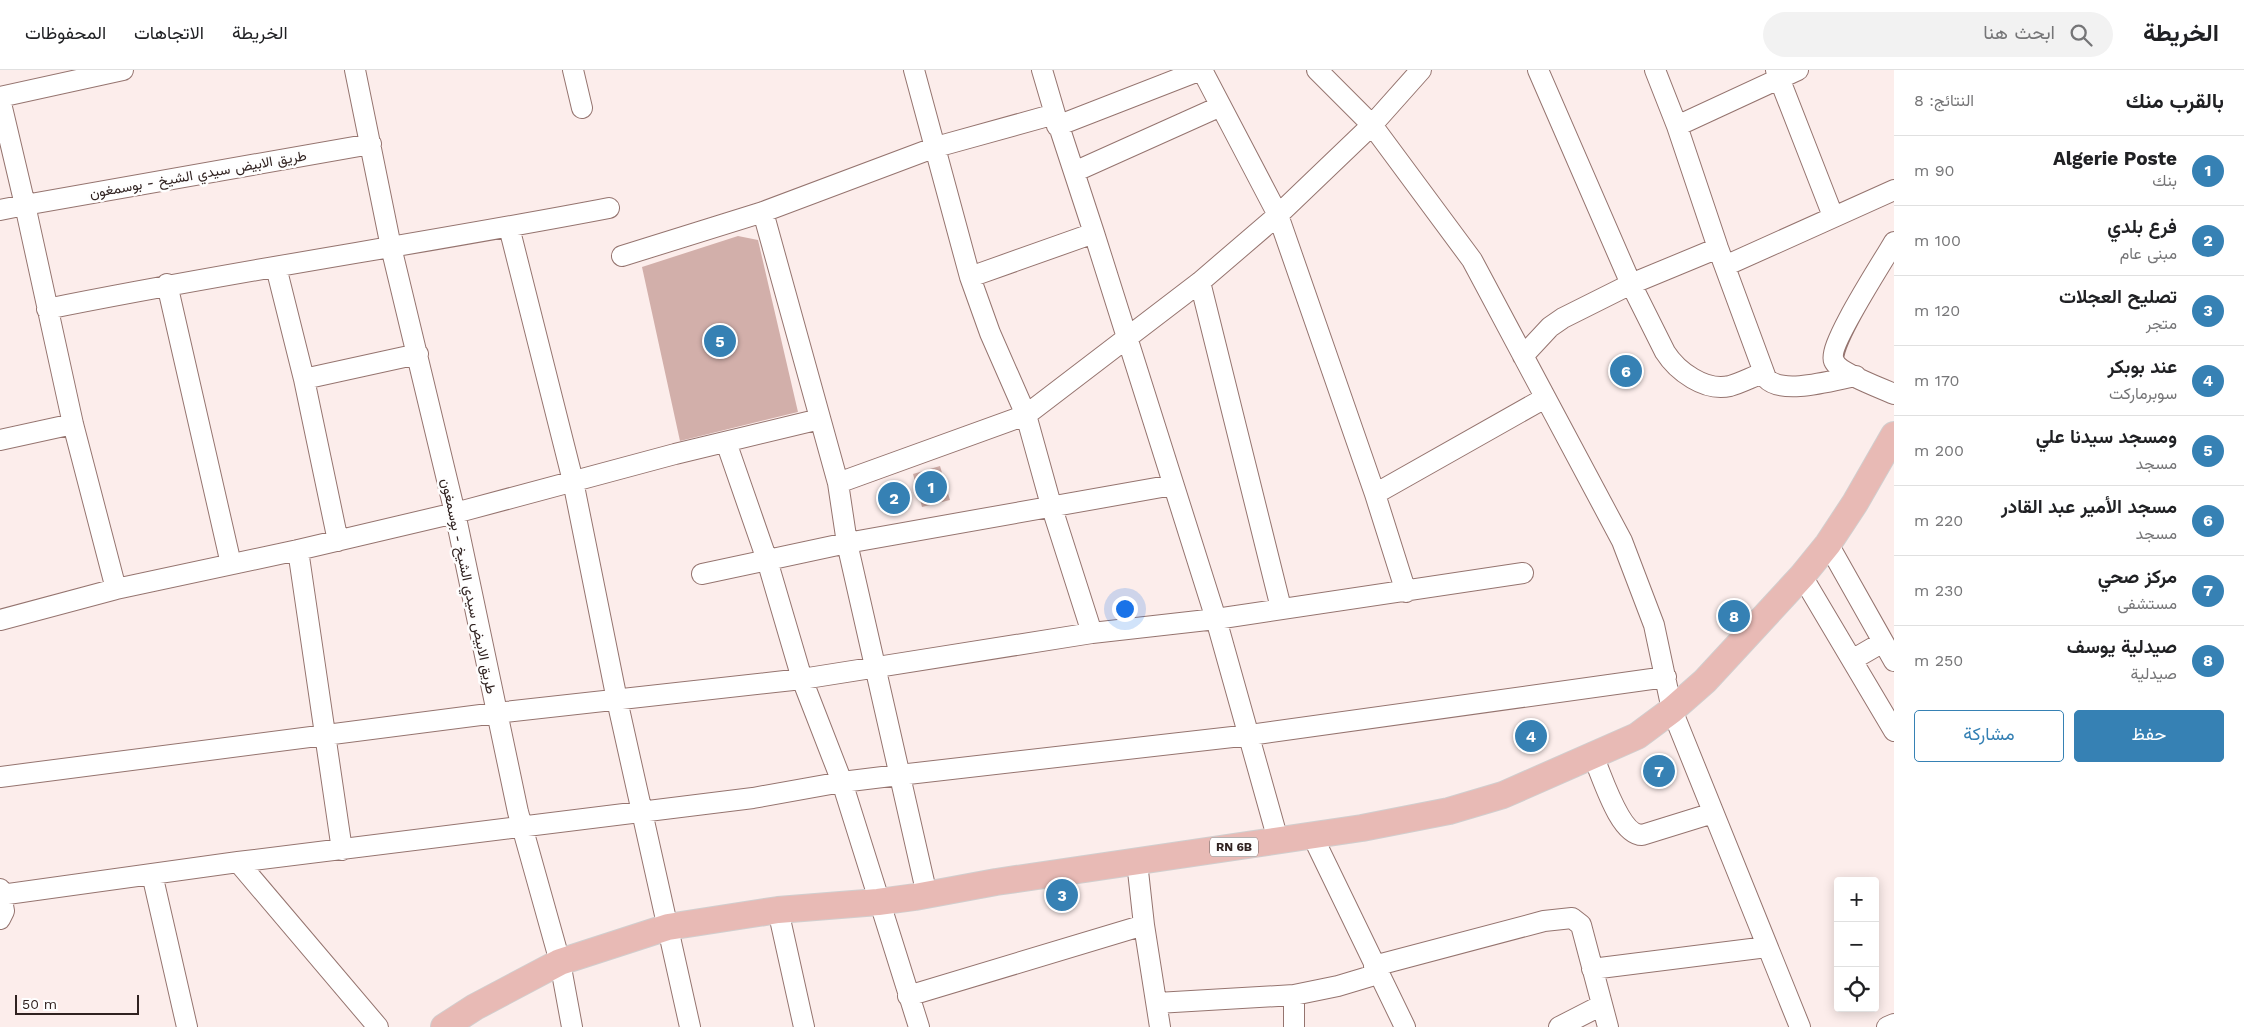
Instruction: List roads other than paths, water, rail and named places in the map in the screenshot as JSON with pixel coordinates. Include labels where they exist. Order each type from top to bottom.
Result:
[{"type":"main road","name":"RN 6B","points":[[444,1027],[475,1007],[560,962],[668,927],[778,910],[878,902],[996,882],[1362,828],[1449,811],[1504,795],[1637,736],[1705,682],[1802,576],[1828,544],[1856,503],[1894,436]]},
{"type":"street","points":[[116,589],[73,424],[0,98],[123,70]]},
{"type":"street","name":"طريق الابيض سيدي الشيخ - بوسمغون","points":[[355,70],[391,247],[455,513],[521,827],[560,962],[572,1027]]},
{"type":"street","points":[[574,70],[582,108]]},
{"type":"street","points":[[914,70],[970,277],[990,333],[1026,415],[1092,633]]},
{"type":"street","points":[[1042,70],[1056,120],[1094,233],[1172,486],[1216,620],[1250,735],[1278,840]]},
{"type":"street","points":[[622,256],[763,212],[936,147],[1056,120],[1202,70],[1278,214],[1375,494],[1406,592]]},
{"type":"street","points":[[1317,70],[1372,125],[1472,260],[1622,541],[1654,625],[1672,710],[1800,1027]]},
{"type":"street","points":[[838,483],[1026,415],[1200,282],[1278,214],[1372,125],[1421,70]]},
{"type":"street","points":[[1538,70],[1631,284],[1670,360],[1683,372],[1700,382],[1720,387],[1731,386],[1763,373]]},
{"type":"street","points":[[1655,70],[1678,126],[1721,257],[1763,373],[1772,383],[1788,387],[1856,376]]},
{"type":"street","points":[[1678,126],[1778,74],[1798,70]]},
{"type":"street","points":[[1778,74],[1833,216]]},
{"type":"street","points":[[1074,172],[1221,106]]},
{"type":"street","name":"طريق الابيض سيدي الشيخ - بوسمغون","points":[[0,210],[371,144]]},
{"type":"street","points":[[1523,356],[1563,318],[1631,284],[1721,257],[1833,216],[1894,190]]},
{"type":"street","points":[[47,309],[167,284],[509,227],[609,208]]},
{"type":"street","points":[[763,212],[838,483],[847,543],[927,895]]},
{"type":"street","points":[[509,227],[573,482],[617,700],[690,1027]]},
{"type":"street","points":[[970,277],[1094,233]]},
{"type":"street","points":[[1894,242],[1854,309],[1835,347],[1834,362],[1844,370],[1894,394]]},
{"type":"street","points":[[276,267],[304,379],[338,541]]},
{"type":"street","points":[[1200,282],[1281,608]]},
{"type":"street","points":[[167,284],[231,564]]},
{"type":"street","points":[[304,379],[418,354]]},
{"type":"street","points":[[1375,494],[1545,398]]},
{"type":"street","points":[[0,618],[116,589],[298,550],[455,513],[820,419]]},
{"type":"street","points":[[0,440],[73,424]]},
{"type":"street","points":[[726,442],[767,560],[802,679],[842,782],[878,902],[919,1027]]},
{"type":"street","points":[[702,574],[847,543],[1052,505],[1172,486]]},
{"type":"street","points":[[1828,544],[1894,661]]},
{"type":"street","points":[[298,550],[342,850]]},
{"type":"street","points":[[0,777],[496,713],[802,679],[1092,633],[1216,620],[1281,608],[1406,592],[1523,573]]},
{"type":"street","points":[[1802,576],[1894,731]]},
{"type":"street","points":[[1852,660],[1883,642]]},
{"type":"street","points":[[0,919],[4,913],[0,893],[753,798],[842,782],[1250,735],[1666,677]]},
{"type":"street","points":[[1594,756],[1618,815],[1625,826],[1633,833],[1642,835],[1713,813]]},
{"type":"street","points":[[1312,835],[1405,1027]]},
{"type":"street","points":[[238,862],[378,1027]]},
{"type":"street","points":[[1137,862],[1144,925],[1160,1027]]},
{"type":"street","points":[[152,874],[187,1027]]},
{"type":"street","points":[[778,910],[804,1027]]},
{"type":"street","points":[[1157,1003],[1294,995],[1338,986],[1376,970],[1544,921],[1567,918],[1576,920],[1580,925],[1608,1027]]},
{"type":"street","points":[[908,996],[1144,925]]},
{"type":"street","points":[[1592,969],[1767,947]]},
{"type":"street","points":[[1294,995],[1294,1027]]},
{"type":"street","points":[[1559,1027],[1602,1005]]},
{"type":"street","points":[[1887,1027],[1894,1024]]},
{"type":"place","name":"ومسجد سيدنا علي","points":[[720,341]]},
{"type":"place","name":"مسجد الأمير عبد القادر","points":[[1626,371]]},
{"type":"place","name":"Algerie Poste","points":[[931,487]]},
{"type":"place","name":"فرع بلدي","points":[[894,498]]},
{"type":"place","name":"صيدلية يوسف","points":[[1734,616]]},
{"type":"place","name":"عند بوبكر","points":[[1531,736]]},
{"type":"place","name":"مركز صحي","points":[[1659,771]]},
{"type":"place","name":"تصليح العجلات","points":[[1062,895]]}]
